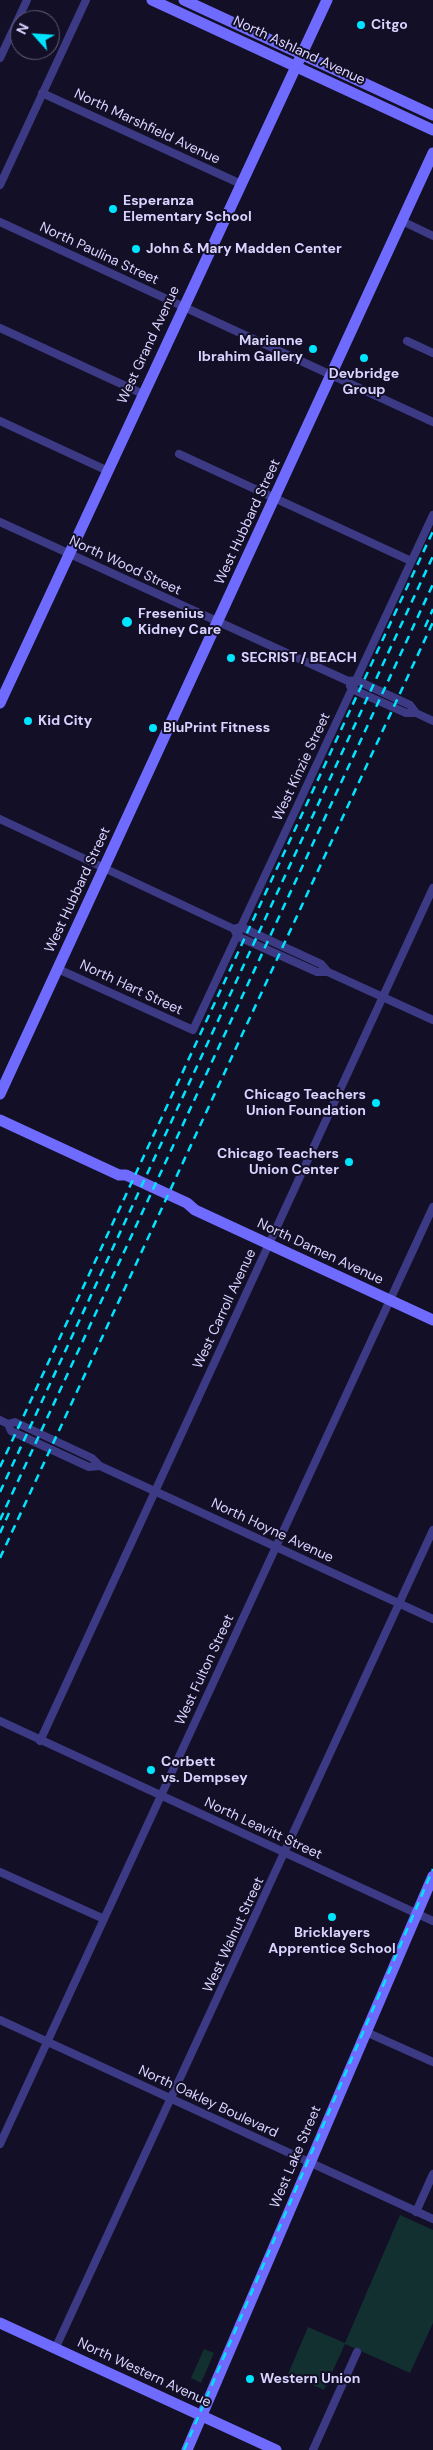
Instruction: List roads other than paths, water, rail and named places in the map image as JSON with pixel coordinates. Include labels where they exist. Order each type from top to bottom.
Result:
[{"type":"main road","name":"North Ashland Avenue","points":[[152,0],[433,130]]},
{"type":"main road","name":"North Ashland Avenue","points":[[184,0],[433,115]]},
{"type":"main road","name":"West Grand Avenue","points":[[0,703],[326,0]]},
{"type":"main road","name":"West Hubbard Street","points":[[0,1094],[276,498],[433,152]]},
{"type":"main road","name":"North Damen Avenue","points":[[0,1120],[119,1175],[126,1174],[187,1203],[195,1210],[433,1320]]},
{"type":"main road","name":"West Lake Street","points":[[187,2450],[433,1876]]},
{"type":"main road","name":"North Western Avenue","points":[[0,2323],[276,2450]]},
{"type":"street","points":[[0,58],[27,0]]},
{"type":"street","points":[[0,185],[86,0]]},
{"type":"street","name":"North Marshfield Avenue","points":[[42,93],[241,184]]},
{"type":"street","points":[[402,221],[433,236]]},
{"type":"street","name":"North Paulina Street","points":[[0,222],[433,422]]},
{"type":"street","points":[[0,328],[144,394]]},
{"type":"street","points":[[407,341],[433,353]]},
{"type":"street","points":[[0,421],[108,471]]},
{"type":"street","points":[[179,454],[411,561]]},
{"type":"street","name":"West Kinzie Street","points":[[193,1030],[352,684],[433,515]]},
{"type":"street","name":"North Wood Street","points":[[0,522],[352,684],[406,714],[416,713],[433,720]]},
{"type":"street","points":[[0,819],[237,931],[321,964],[328,972],[433,1020]]},
{"type":"street","name":"West Carroll Avenue","points":[[40,1740],[433,888]]},
{"type":"street","name":"North Hart Street","points":[[58,969],[193,1030]]},
{"type":"street","name":"West Fulton Street","points":[[0,2144],[433,1207]]},
{"type":"street","name":"North Hoyne Avenue","points":[[0,1420],[8,1424],[12,1431],[89,1467],[100,1466],[433,1619]]},
{"type":"street","name":"West Walnut Street","points":[[55,2349],[433,1530]]},
{"type":"street","name":"North Leavitt Street","points":[[0,1721],[433,1921]]},
{"type":"street","points":[[0,1872],[104,1919]]},
{"type":"street","name":"North Oakley Boulevard","points":[[0,2020],[433,2220]]},
{"type":"street","points":[[366,2032],[433,2062]]},
{"type":"street","points":[[416,2212],[433,2174]]},
{"type":"street","points":[[313,2450],[357,2352]]},
{"type":"railway","points":[[0,1467],[433,531]]},
{"type":"railway","points":[[0,1492],[433,556]]},
{"type":"railway","points":[[0,1520],[433,584]]},
{"type":"railway","points":[[425,627],[433,609]]},
{"type":"railway","points":[[0,1558],[433,622]]},
{"type":"railway","points":[[0,1533],[9,1513]]},
{"type":"railway","points":[[184,2450],[433,1869]]},
{"type":"place","name":"Citgo","points":[[361,25]]},
{"type":"place","name":"Esperanza Elementary School","points":[[113,209]]},
{"type":"place","name":"John & Mary Madden Center","points":[[136,249]]},
{"type":"place","name":"Marianne Ibrahim Gallery","points":[[313,349]]},
{"type":"place","name":"Devbridge Group","points":[[364,358]]},
{"type":"place","name":"Fresenius Kidney Care","points":[[127,622]]},
{"type":"place","name":"SECRIST / BEACH","points":[[231,658]]},
{"type":"place","name":"Kid City","points":[[28,721]]},
{"type":"place","name":"BluPrint Fitness","points":[[153,728]]},
{"type":"place","name":"Chicago Teachers Union Foundation","points":[[376,1103]]},
{"type":"place","name":"Chicago Teachers Union Center","points":[[349,1162]]},
{"type":"place","name":"Corbett vs. Dempsey","points":[[151,1770]]},
{"type":"place","name":"Bricklayers Apprentice School","points":[[332,1917]]},
{"type":"place","name":"Western Union","points":[[250,2379]]}]
